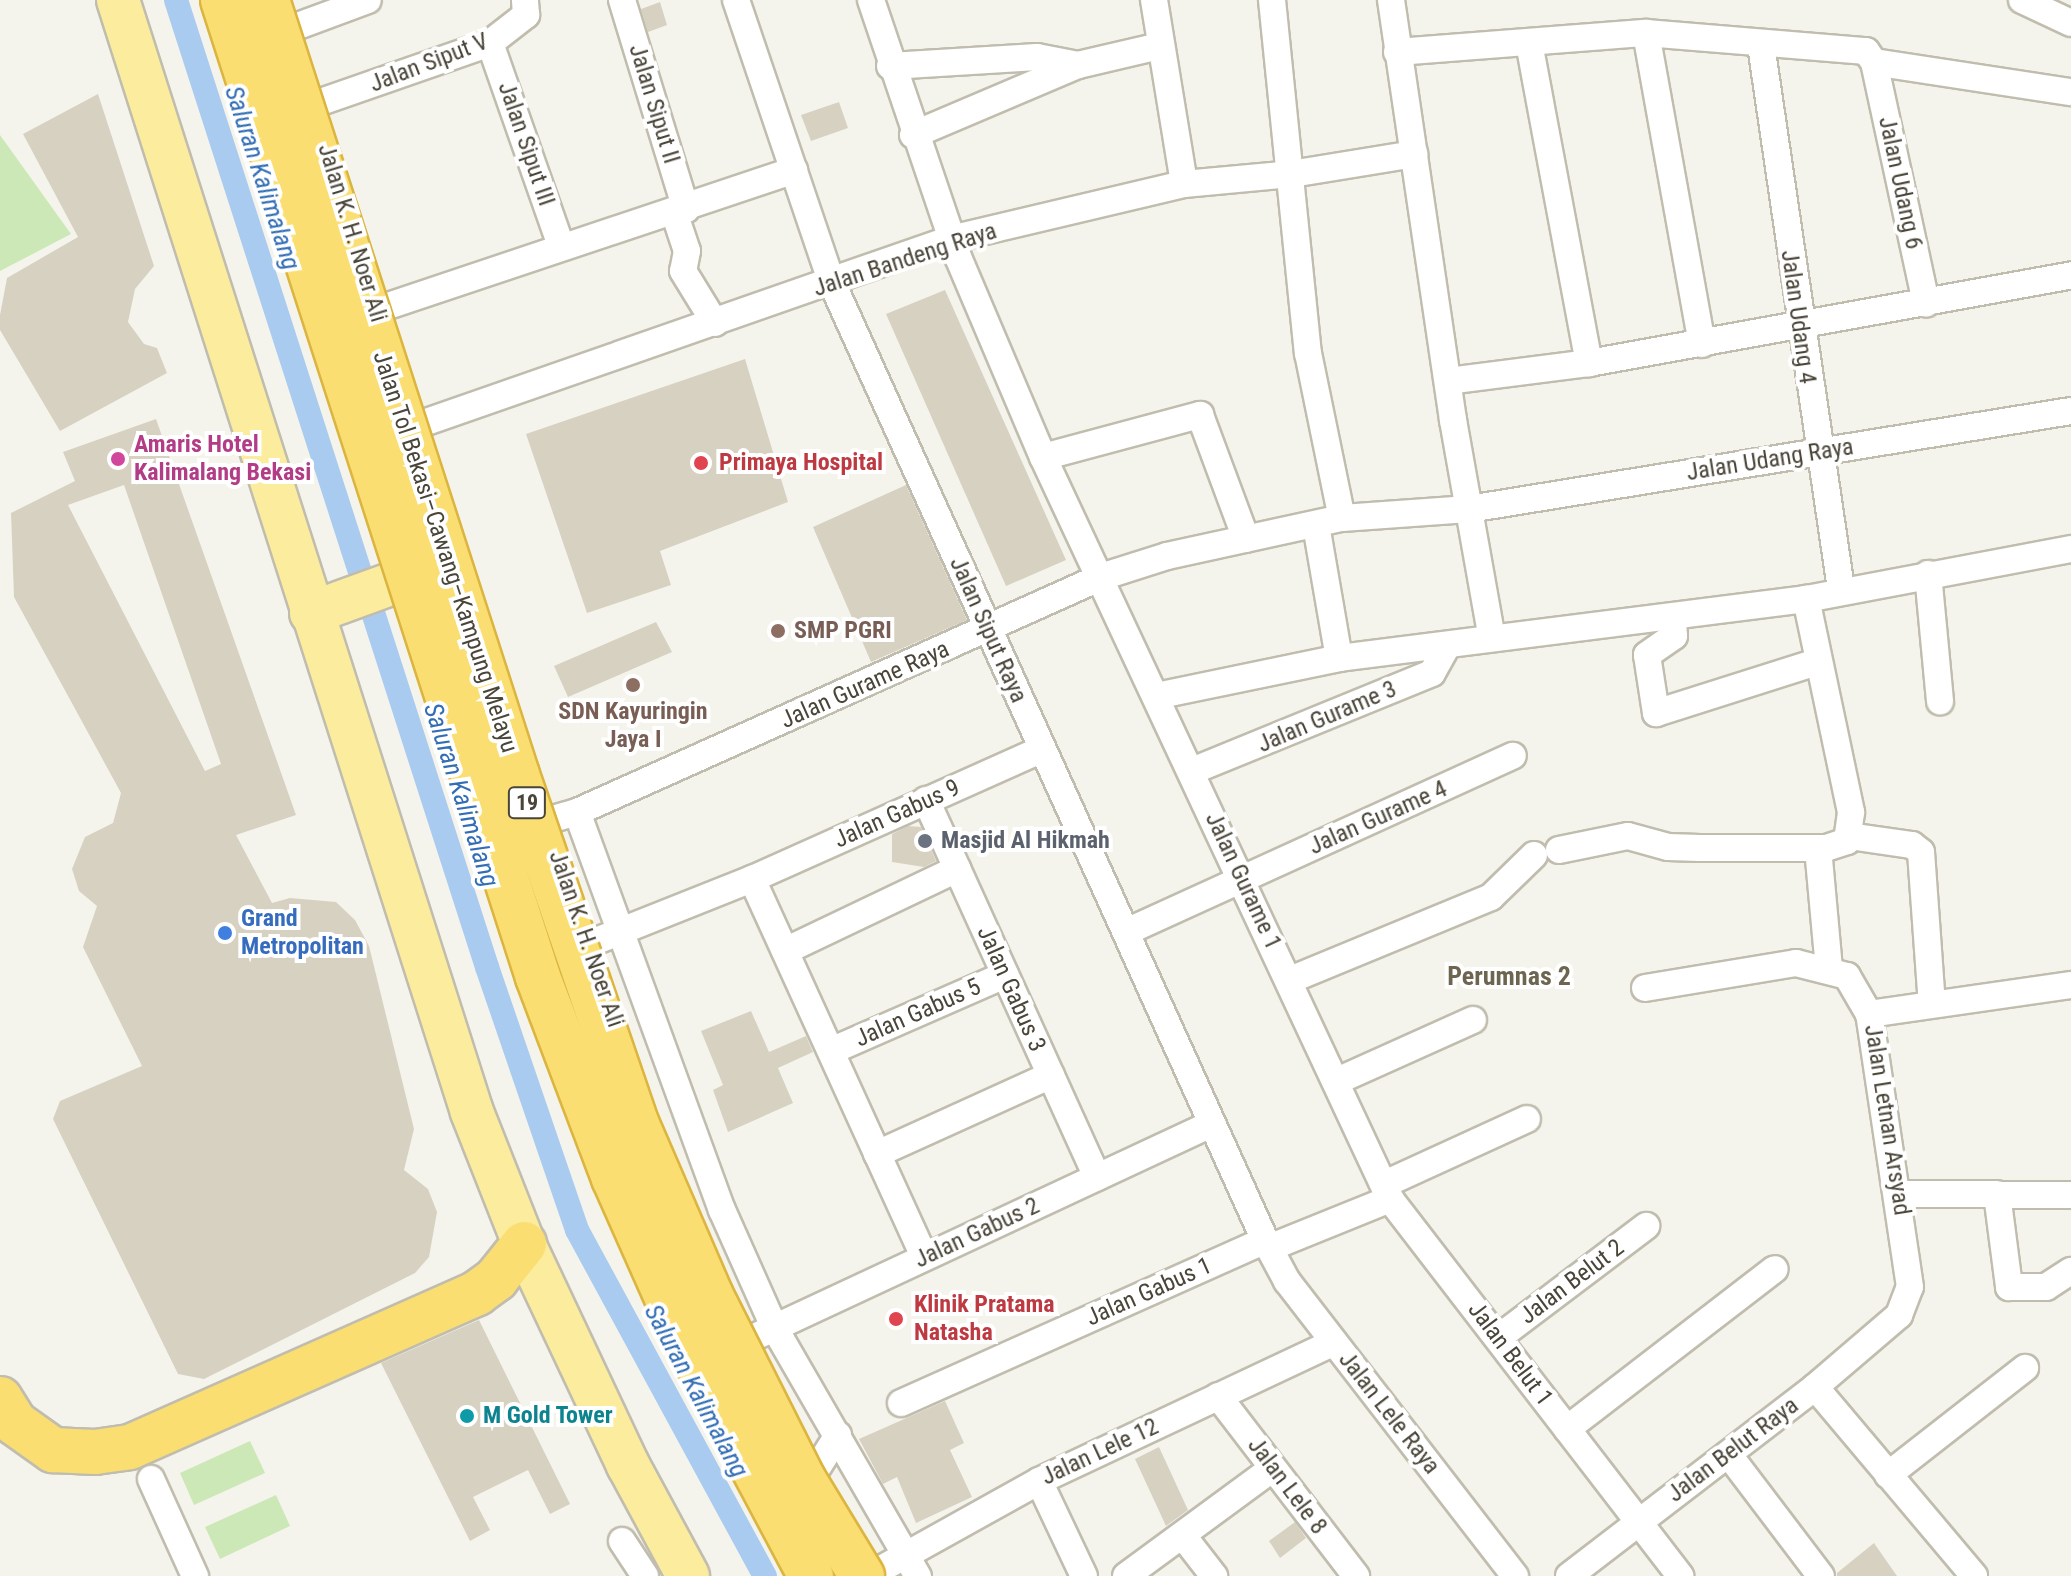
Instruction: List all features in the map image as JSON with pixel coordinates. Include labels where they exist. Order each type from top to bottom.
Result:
[{"type":"highway","name":"Jalan Tol Bekasi–Cawang–Kampung Melayu","points":[[223,0],[538,977],[614,1178],[688,1345],[811,1576]]},
{"type":"highway","name":"Jalan Tol Bekasi–Cawang–Kampung Melayu","points":[[277,10],[517,775],[637,1125],[711,1296],[803,1479],[886,1572]]},
{"type":"highway","points":[[0,1399],[15,1423],[53,1450],[95,1452],[130,1447],[477,1293],[496,1279],[524,1244]]},
{"type":"main road","points":[[118,0],[323,616],[472,1112],[524,1244],[628,1465],[688,1576]]},
{"type":"main road","name":"Jalan K. H. Noer Ali","points":[[277,10],[312,105],[412,427],[462,566],[562,816],[683,1205],[760,1334],[814,1473],[886,1572]]},
{"type":"main road","points":[[323,616],[462,566]]},
{"type":"street","points":[[277,10],[368,0]]},
{"type":"street","name":"Jalan Siput V","points":[[312,105],[490,43],[526,15],[525,0]]},
{"type":"street","name":"Jalan Siput II","points":[[622,0],[680,210],[687,251],[683,271],[715,323]]},
{"type":"street","name":"Jalan Siput Raya","points":[[736,0],[832,283],[1126,932],[1209,1125],[1267,1244]]},
{"type":"street","name":"Jalan Gurame 1","points":[[871,0],[913,135],[951,239],[1043,457],[1388,1192]]},
{"type":"street","points":[[1154,0],[1159,46],[1184,184]]},
{"type":"street","points":[[1272,0],[1308,353],[1342,518]]},
{"type":"street","points":[[1391,0],[1448,381],[1492,638]]},
{"type":"street","points":[[2022,0],[2071,23]]},
{"type":"street","points":[[1397,52],[1646,33],[1761,45],[1857,49],[1869,53],[1874,62],[2071,92]]},
{"type":"street","points":[[1646,33],[1702,344]]},
{"type":"street","name":"Jalan Siput III","points":[[490,43],[561,246]]},
{"type":"street","points":[[1529,43],[1589,363]]},
{"type":"street","name":"Jalan Udang 4","points":[[1761,45],[1798,323],[1841,589]]},
{"type":"street","points":[[913,135],[1078,65],[1159,46]]},
{"type":"street","points":[[890,66],[1026,57],[1078,65]]},
{"type":"street","name":"Jalan Udang 6","points":[[1874,62],[1926,303]]},
{"type":"street","name":"Jalan Bandeng Raya","points":[[412,427],[951,239],[1184,184],[1291,174],[1414,154]]},
{"type":"street","points":[[376,310],[794,170]]},
{"type":"street","points":[[1448,381],[1589,363],[1702,344],[1798,323],[1926,303],[2071,275]]},
{"type":"street","name":"Jalan Udang Raya","points":[[1469,509],[2071,411]]},
{"type":"street","points":[[1043,457],[1200,415],[1246,539]]},
{"type":"street","name":"Jalan Gurame Raya","points":[[562,816],[1101,577],[1246,539],[1342,518],[1469,509]]},
{"type":"street","points":[[1316,525],[1339,658]]},
{"type":"street","points":[[1156,696],[1339,658],[1673,619],[1806,599],[1841,589],[2071,549]]},
{"type":"street","points":[[1928,574],[1940,701]]},
{"type":"street","points":[[1290,980],[1491,897],[1546,852],[1628,836],[1668,847],[1818,848],[1841,845],[1849,836],[1851,812],[1806,599]]},
{"type":"street","points":[[1673,619],[1674,636],[1647,655],[1656,713],[1817,662]]},
{"type":"street","name":"Jalan Gurame 3","points":[[1192,771],[1432,673],[1447,646]]},
{"type":"street","name":"Jalan Gabus 9","points":[[602,938],[752,879],[1042,749]]},
{"type":"street","name":"Jalan Gurame 4","points":[[1126,932],[1513,756]]},
{"type":"street","name":"Jalan Gabus 3","points":[[926,800],[1097,1177]]},
{"type":"street","points":[[1849,836],[1912,845],[1921,852],[1932,1004]]},
{"type":"street","points":[[1818,848],[1829,968]]},
{"type":"street","points":[[785,951],[957,869]]},
{"type":"street","points":[[752,879],[924,1257]]},
{"type":"street","points":[[1645,988],[1796,963],[1829,968],[1847,976],[1869,1014]]},
{"type":"street","name":"Jalan Gabus 5","points":[[831,1051],[1005,975]]},
{"type":"street","name":"Jalan Letnan Arsyad","points":[[1815,1387],[1899,1315],[1908,1301],[1910,1267],[1869,1014],[2071,985]]},
{"type":"street","points":[[1337,1081],[1473,1020]]},
{"type":"street","points":[[877,1154],[1051,1075]]},
{"type":"street","name":"Jalan Gabus 1","points":[[901,1403],[1388,1192],[1527,1119]]},
{"type":"street","name":"Jalan Gabus 2","points":[[760,1334],[1209,1125]]},
{"type":"street","name":"Jalan Belut 1","points":[[1388,1192],[1680,1576]]},
{"type":"street","points":[[1898,1194],[2071,1195]]},
{"type":"street","points":[[1997,1194],[2009,1287],[2046,1287],[2071,1271]]},
{"type":"street","name":"Jalan Belut 2","points":[[1498,1338],[1646,1226]]},
{"type":"street","name":"Jalan Lele Raya","points":[[1267,1244],[1334,1342],[1515,1576]]},
{"type":"street","points":[[1567,1429],[1775,1269]]},
{"type":"street","points":[[760,1334],[838,1435],[886,1572]]},
{"type":"street","name":"Jalan Lele 12","points":[[886,1572],[1039,1481],[1334,1342]]},
{"type":"street","points":[[1888,1475],[2025,1368]]},
{"type":"street","name":"Jalan Belut Raya","points":[[1569,1576],[1815,1387],[1974,1576]]},
{"type":"street","name":"Jalan Lele 8","points":[[1218,1396],[1356,1576]]},
{"type":"street","points":[[814,1473],[838,1435]]},
{"type":"street","points":[[1729,1455],[1821,1576]]},
{"type":"street","points":[[1126,1576],[1273,1468]]},
{"type":"street","points":[[151,1479],[195,1576]]},
{"type":"street","points":[[1039,1481],[1084,1576]]},
{"type":"street","points":[[1183,1536],[1214,1576]]},
{"type":"street","points":[[622,1541],[645,1576]]},
{"type":"green space","points":[[0,135],[71,234],[0,271]]},
{"type":"green space","points":[[250,1441],[265,1473],[194,1505],[180,1473]]},
{"type":"green space","points":[[276,1495],[290,1526],[220,1559],[205,1527]]},
{"type":"building","points":[[660,2],[667,25],[648,32],[641,9]]},
{"type":"building","points":[[98,94],[154,266],[135,289],[128,322],[144,344],[157,348],[167,373],[60,431],[0,330],[0,315],[7,278],[78,237],[23,134]]},
{"type":"building","points":[[839,102],[848,128],[811,141],[801,115]]},
{"type":"building","points":[[945,290],[1066,560],[1006,586],[886,314]]},
{"type":"building","points":[[745,359],[788,502],[660,551],[671,585],[587,613],[526,434]]},
{"type":"building","name":"Grand Metropolitan","points":[[156,419],[296,815],[236,835],[272,903],[290,898],[336,902],[355,920],[369,946],[414,1129],[404,1170],[428,1189],[437,1212],[429,1257],[415,1273],[204,1379],[178,1374],[53,1119],[60,1101],[142,1066],[83,947],[97,906],[79,891],[72,869],[85,837],[113,823],[121,793],[14,597],[11,513],[75,481],[63,452]],"holes":[[[124,485],[221,764],[205,771],[68,505]]]},
{"type":"building","points":[[906,485],[967,620],[871,662],[813,527]]},
{"type":"building","points":[[656,622],[672,652],[568,697],[554,666]]},
{"type":"building","points":[[908,826],[921,827],[936,861],[924,867],[892,862],[892,834]]},
{"type":"building","points":[[751,1011],[769,1052],[806,1036],[813,1052],[778,1068],[793,1103],[728,1132],[713,1090],[723,1085],[701,1031]]},
{"type":"building","name":"M Gold Tower","points":[[479,1320],[570,1504],[550,1514],[528,1470],[473,1497],[490,1530],[470,1541],[381,1363]]},
{"type":"building","points":[[945,1401],[964,1443],[950,1450],[972,1497],[916,1523],[897,1477],[883,1484],[859,1439]]},
{"type":"building","points":[[1159,1447],[1188,1510],[1166,1526],[1135,1459]]},
{"type":"building","points":[[1295,1522],[1306,1538],[1280,1558],[1269,1541]]},
{"type":"building","points":[[1874,1543],[1897,1576],[1837,1576],[1837,1573]]},
{"type":"waterway","name":"Saluran Kalimalang","points":[[176,0],[487,967],[577,1230],[765,1576]]},
{"type":"place","name":"Amaris Hotel Kalimalang Bekasi","points":[[118,459]]},
{"type":"place","name":"Primaya Hospital","points":[[701,463]]},
{"type":"place","name":"SMP PGRI","points":[[778,631]]},
{"type":"place","name":"SDN Kayuringin Jaya I","points":[[633,685]]},
{"type":"place","name":"Masjid Al Hikmah","points":[[925,841]]},
{"type":"place","name":"Grand Metropolitan","points":[[225,933]]},
{"type":"place","name":"Klinik Pratama Natasha","points":[[896,1319]]},
{"type":"place","name":"M Gold Tower","points":[[467,1416]]},
{"type":"district","name":"Perumnas 2","points":[[1509,977]]}]
